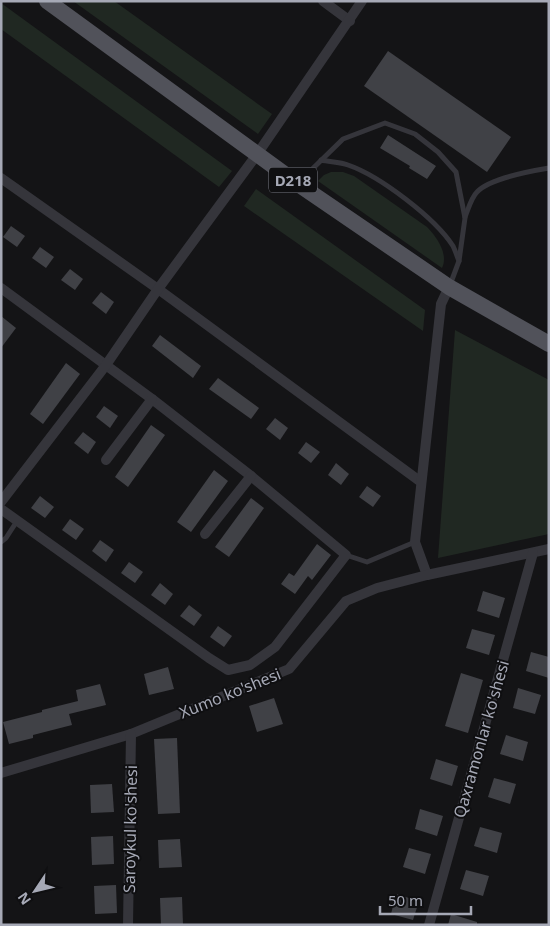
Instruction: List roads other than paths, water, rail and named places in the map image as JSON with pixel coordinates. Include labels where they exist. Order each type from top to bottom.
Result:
[{"type":"main road","name":"D218","points":[[47,1],[298,184],[449,287],[549,344]]},
{"type":"street","points":[[323,1],[350,20]]},
{"type":"street","points":[[1,502],[106,365],[158,289],[258,153],[362,1]]},
{"type":"street","points":[[1,178],[158,289],[421,482]]},
{"type":"street","points":[[427,575],[415,542],[441,304],[449,287]]},
{"type":"street","points":[[1,509],[228,670],[250,665],[275,647],[346,555],[251,476],[152,399],[2,291]]},
{"type":"street","points":[[106,460],[152,399]]},
{"type":"street","points":[[205,534],[251,476]]},
{"type":"street","name":"Xumo ko'shesi","points":[[1,774],[131,734],[289,669],[346,601],[377,588],[427,575],[533,554],[549,549]]},
{"type":"street","name":"Qaxramonlar ko'shesi","points":[[429,925],[533,554]]},
{"type":"street","name":"Saroykul ko'shesi","points":[[128,925],[131,734]]},
{"type":"lane","points":[[298,184],[343,139],[386,123],[415,134],[438,152],[456,172],[465,218]]},
{"type":"lane","points":[[321,160],[346,164],[369,173],[428,218],[453,246],[459,261]]},
{"type":"lane","points":[[449,287],[459,261],[465,218],[476,192],[488,184],[529,171],[549,168]]},
{"type":"lane","points":[[1,542],[6,538],[17,520]]},
{"type":"lane","points":[[346,555],[367,562],[415,542]]}]
